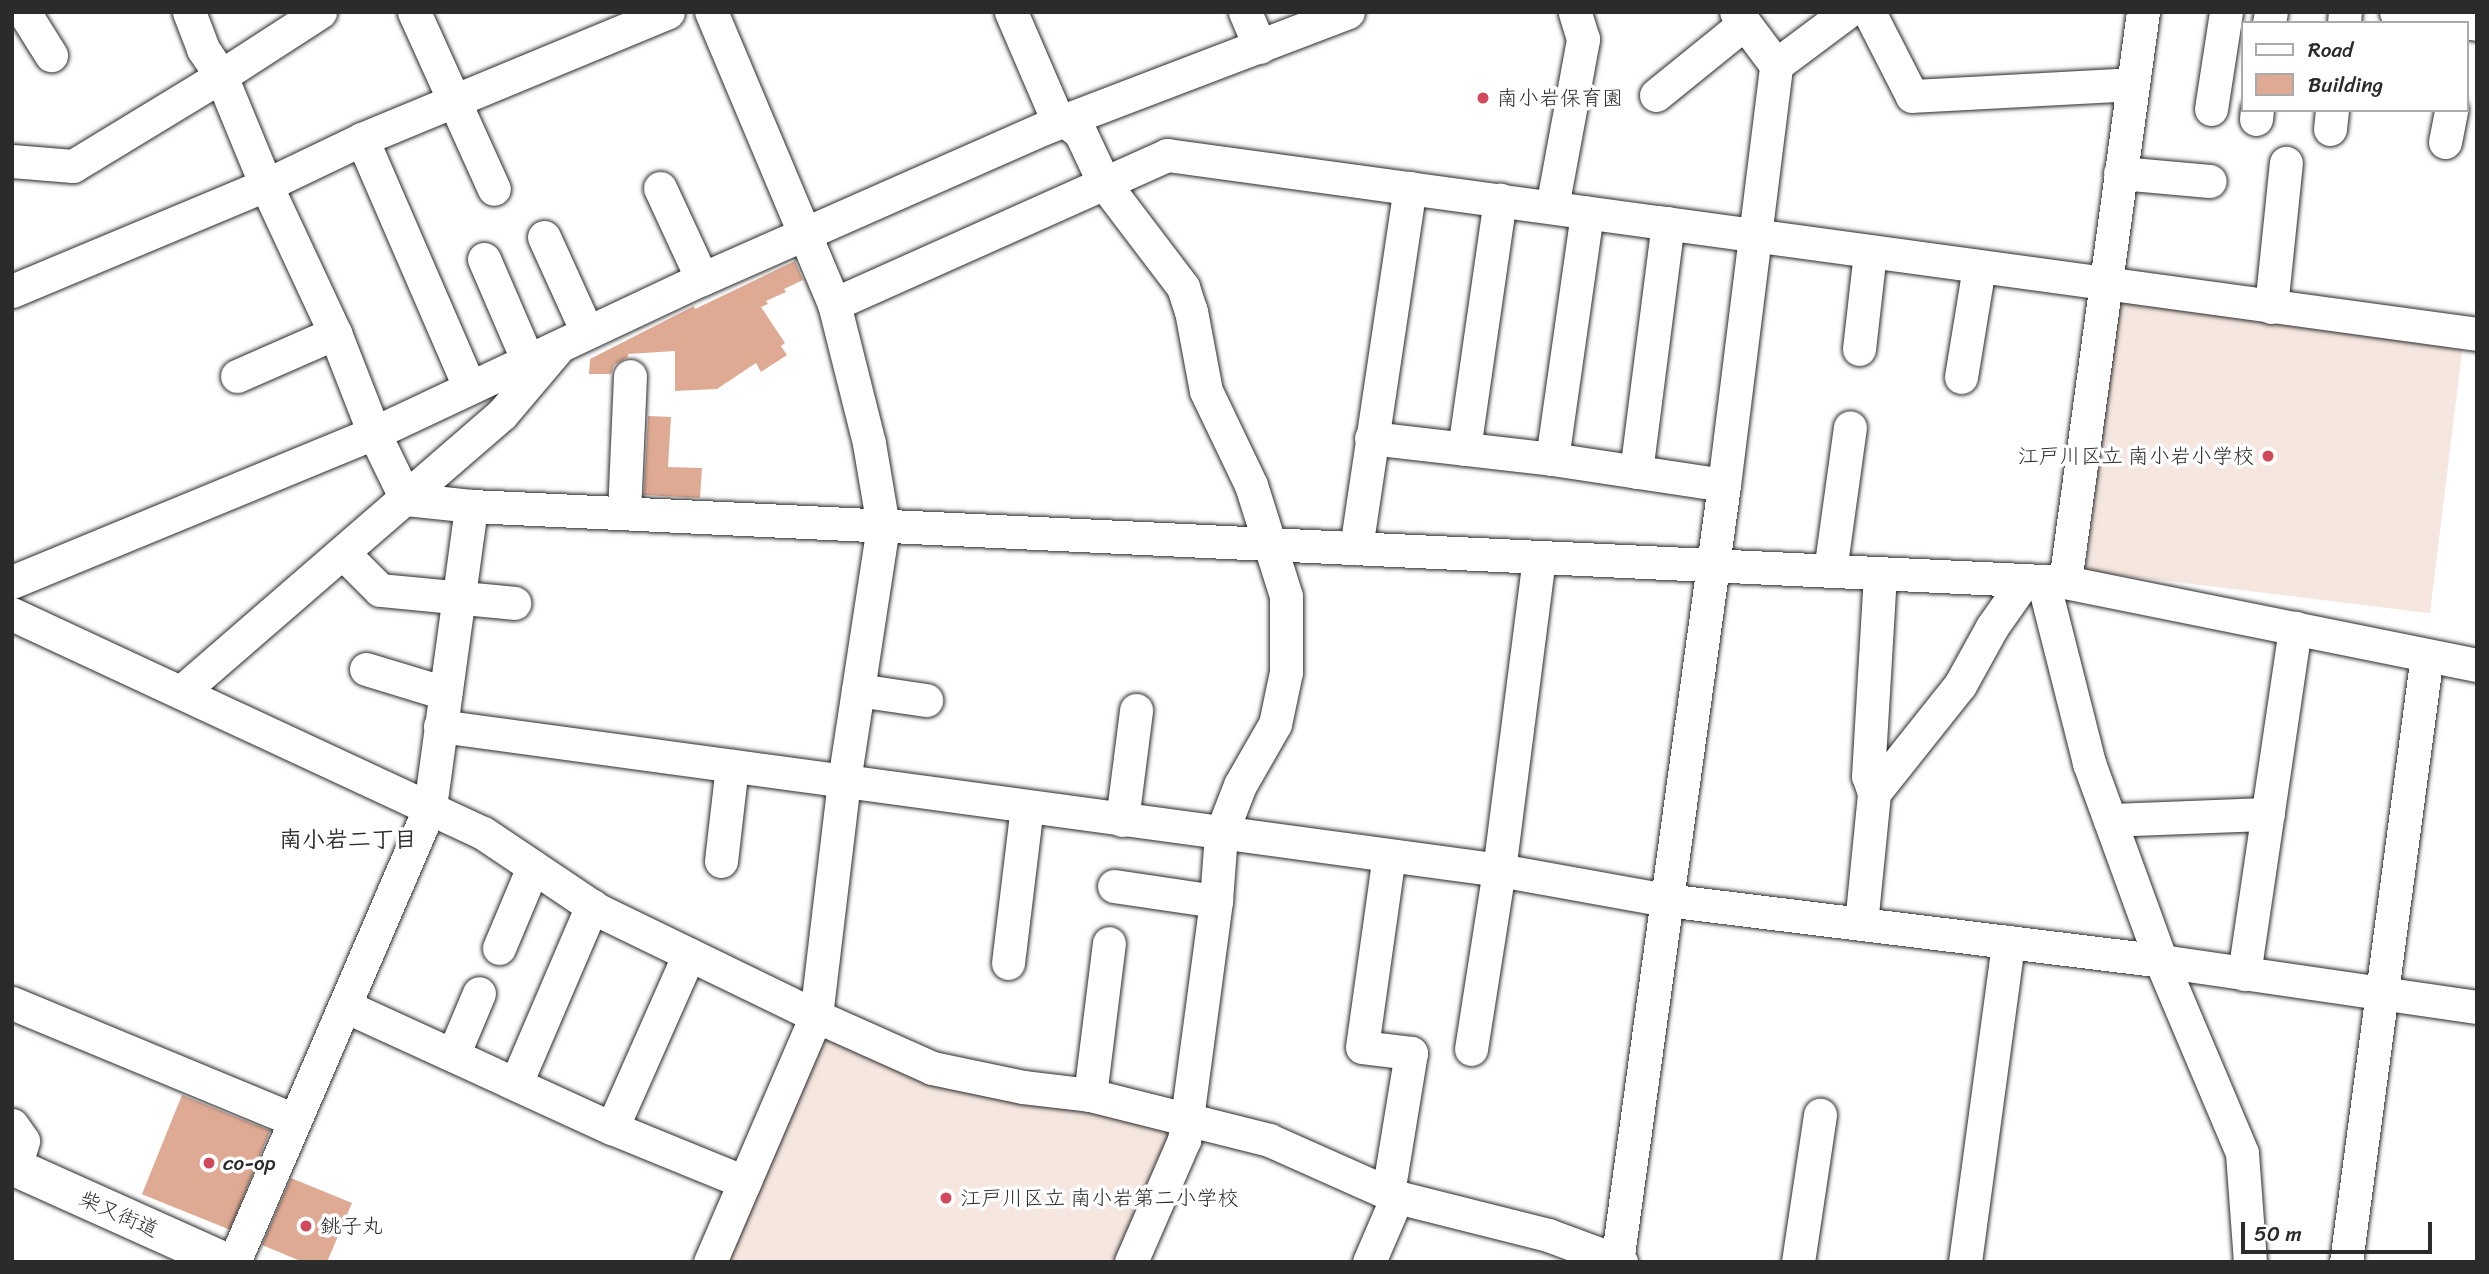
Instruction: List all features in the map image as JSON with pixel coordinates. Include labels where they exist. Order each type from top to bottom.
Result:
[{"type":"main road","name":"柴又街道","points":[[14,1167],[226,1262]]},
{"type":"street","points":[[24,12],[51,55]]},
{"type":"street","points":[[189,12],[203,49],[221,76],[266,185],[335,333],[373,433],[406,499]]},
{"type":"street","points":[[12,161],[73,166],[320,12]]},
{"type":"street","points":[[414,12],[494,189]]},
{"type":"street","points":[[12,291],[266,185],[362,139],[668,12]]},
{"type":"street","points":[[710,12],[834,304],[869,443],[883,526],[844,782],[816,1016],[710,1262]]},
{"type":"street","points":[[1011,12],[1054,111],[1080,132],[1104,183],[1183,287],[1191,311],[1206,391],[1251,485],[1286,596],[1286,672],[1275,724],[1240,785],[1221,834],[1216,901],[1184,1140],[1131,1262]]},
{"type":"street","points":[[1245,12],[1260,47]]},
{"type":"street","points":[[12,582],[373,433],[702,279],[1067,120],[1348,12]]},
{"type":"street","points":[[1552,207],[1583,38],[1575,12]]},
{"type":"street","points":[[1776,65],[1847,12]]},
{"type":"street","points":[[1869,12],[1912,96],[2133,84]]},
{"type":"street","points":[[2143,12],[2104,285],[2045,581],[2089,762],[2161,961],[2242,1153],[2250,1262]]},
{"type":"street","points":[[2211,109],[2226,12]]},
{"type":"street","points":[[2409,13],[2458,21]]},
{"type":"street","points":[[12,614],[483,833],[592,906],[816,1016],[932,1068],[1023,1087],[1090,1095],[1269,1140],[1393,1195],[1548,1236],[1619,1261],[1724,485],[1776,65],[1740,18],[1656,94]]},
{"type":"street","points":[[362,139],[469,386]]},
{"type":"street","points":[[834,304],[1167,155],[2477,334]]},
{"type":"street","points":[[2271,307],[2286,163]]},
{"type":"street","points":[[2120,173],[2210,181]]},
{"type":"street","points":[[660,188],[702,279]]},
{"type":"street","points":[[1356,548],[1410,188]]},
{"type":"street","points":[[1464,449],[1500,200]]},
{"type":"street","points":[[1552,459],[1587,212]]},
{"type":"street","points":[[1636,472],[1668,223]]},
{"type":"street","points":[[544,237],[574,338]]},
{"type":"street","points":[[1860,349],[1870,251]]},
{"type":"street","points":[[484,259],[527,359]]},
{"type":"street","points":[[1961,377],[1979,267]]},
{"type":"street","points":[[237,376],[335,333]]},
{"type":"street","points":[[181,692],[502,414],[574,338]]},
{"type":"street","points":[[624,513],[630,376]]},
{"type":"street","points":[[1830,571],[1850,427]]},
{"type":"street","points":[[1371,438],[1552,459],[1724,485]]},
{"type":"street","points":[[406,499],[471,506],[2045,581],[2477,665]]},
{"type":"street","points":[[234,1262],[430,807],[471,506]]},
{"type":"street","points":[[343,553],[380,590],[514,603]]},
{"type":"street","points":[[1471,1049],[1499,870],[1539,558]]},
{"type":"street","points":[[1861,924],[1874,793],[1868,776],[1880,573]]},
{"type":"street","points":[[1874,793],[1960,685],[1992,627],[2045,581]]},
{"type":"street","points":[[2244,974],[2295,628]]},
{"type":"street","points":[[2346,1262],[2379,995],[2427,655]]},
{"type":"street","points":[[366,669],[444,692]]},
{"type":"street","points":[[858,690],[926,700]]},
{"type":"street","points":[[1122,820],[1136,710]]},
{"type":"street","points":[[440,726],[1499,870],[1666,900],[2161,961],[2379,995],[2477,1007]]},
{"type":"street","points":[[721,861],[732,766]]},
{"type":"street","points":[[1009,963],[1027,807]]},
{"type":"street","points":[[2110,820],[2268,814]]},
{"type":"street","points":[[1370,1262],[1393,1195],[1411,1053],[1362,1047],[1390,856]]},
{"type":"street","points":[[499,948],[533,867]]},
{"type":"street","points":[[1114,886],[1216,901]]},
{"type":"street","points":[[516,1083],[592,906]]},
{"type":"street","points":[[1965,1262],[2008,942]]},
{"type":"street","points":[[1090,1095],[1109,943]]},
{"type":"street","points":[[612,1128],[689,954]]},
{"type":"street","points":[[453,1055],[479,993]]},
{"type":"street","points":[[12,1003],[294,1120]]},
{"type":"street","points":[[345,1006],[612,1128],[744,1182]]},
{"type":"street","points":[[1798,1262],[1820,1115]]},
{"type":"street","points":[[12,1125],[23,1141],[14,1167]]},
{"type":"shaded area","name":"江戸川区立 南小岩小学校","points":[[2119,298],[2463,340],[2430,613],[2085,571]]},
{"type":"shaded area","name":"江戸川区立 南小岩第二小学校","points":[[833,1035],[1161,1122],[1170,1133],[1113,1262],[723,1262],[821,1038]]},
{"type":"building","points":[[795,261],[803,280],[784,289],[786,292],[766,301],[768,304],[761,307],[785,343],[781,346],[787,355],[761,372],[756,363],[717,389],[675,391],[675,351],[628,354],[628,357],[614,365],[611,374],[589,374],[590,359],[694,306],[695,309]]},
{"type":"building","points":[[648,416],[671,417],[668,467],[702,468],[700,498],[644,495]]},
{"type":"building","points":[[182,1095],[270,1131],[230,1230],[142,1194]]},
{"type":"building","points":[[291,1178],[352,1203],[327,1262],[303,1262],[262,1245]]},
{"type":"place","name":"南小岩保育園","points":[[1483,98]]},
{"type":"place","name":"江戸川区立 南小岩小学校","points":[[2268,456]]},
{"type":"place","name":"co-op","points":[[209,1163]]},
{"type":"place","name":"江戸川区立 南小岩第二小学校","points":[[946,1198]]},
{"type":"place","name":"銚子丸","points":[[306,1226]]},
{"type":"district","name":"南小岩二丁目","points":[[348,840]]}]
